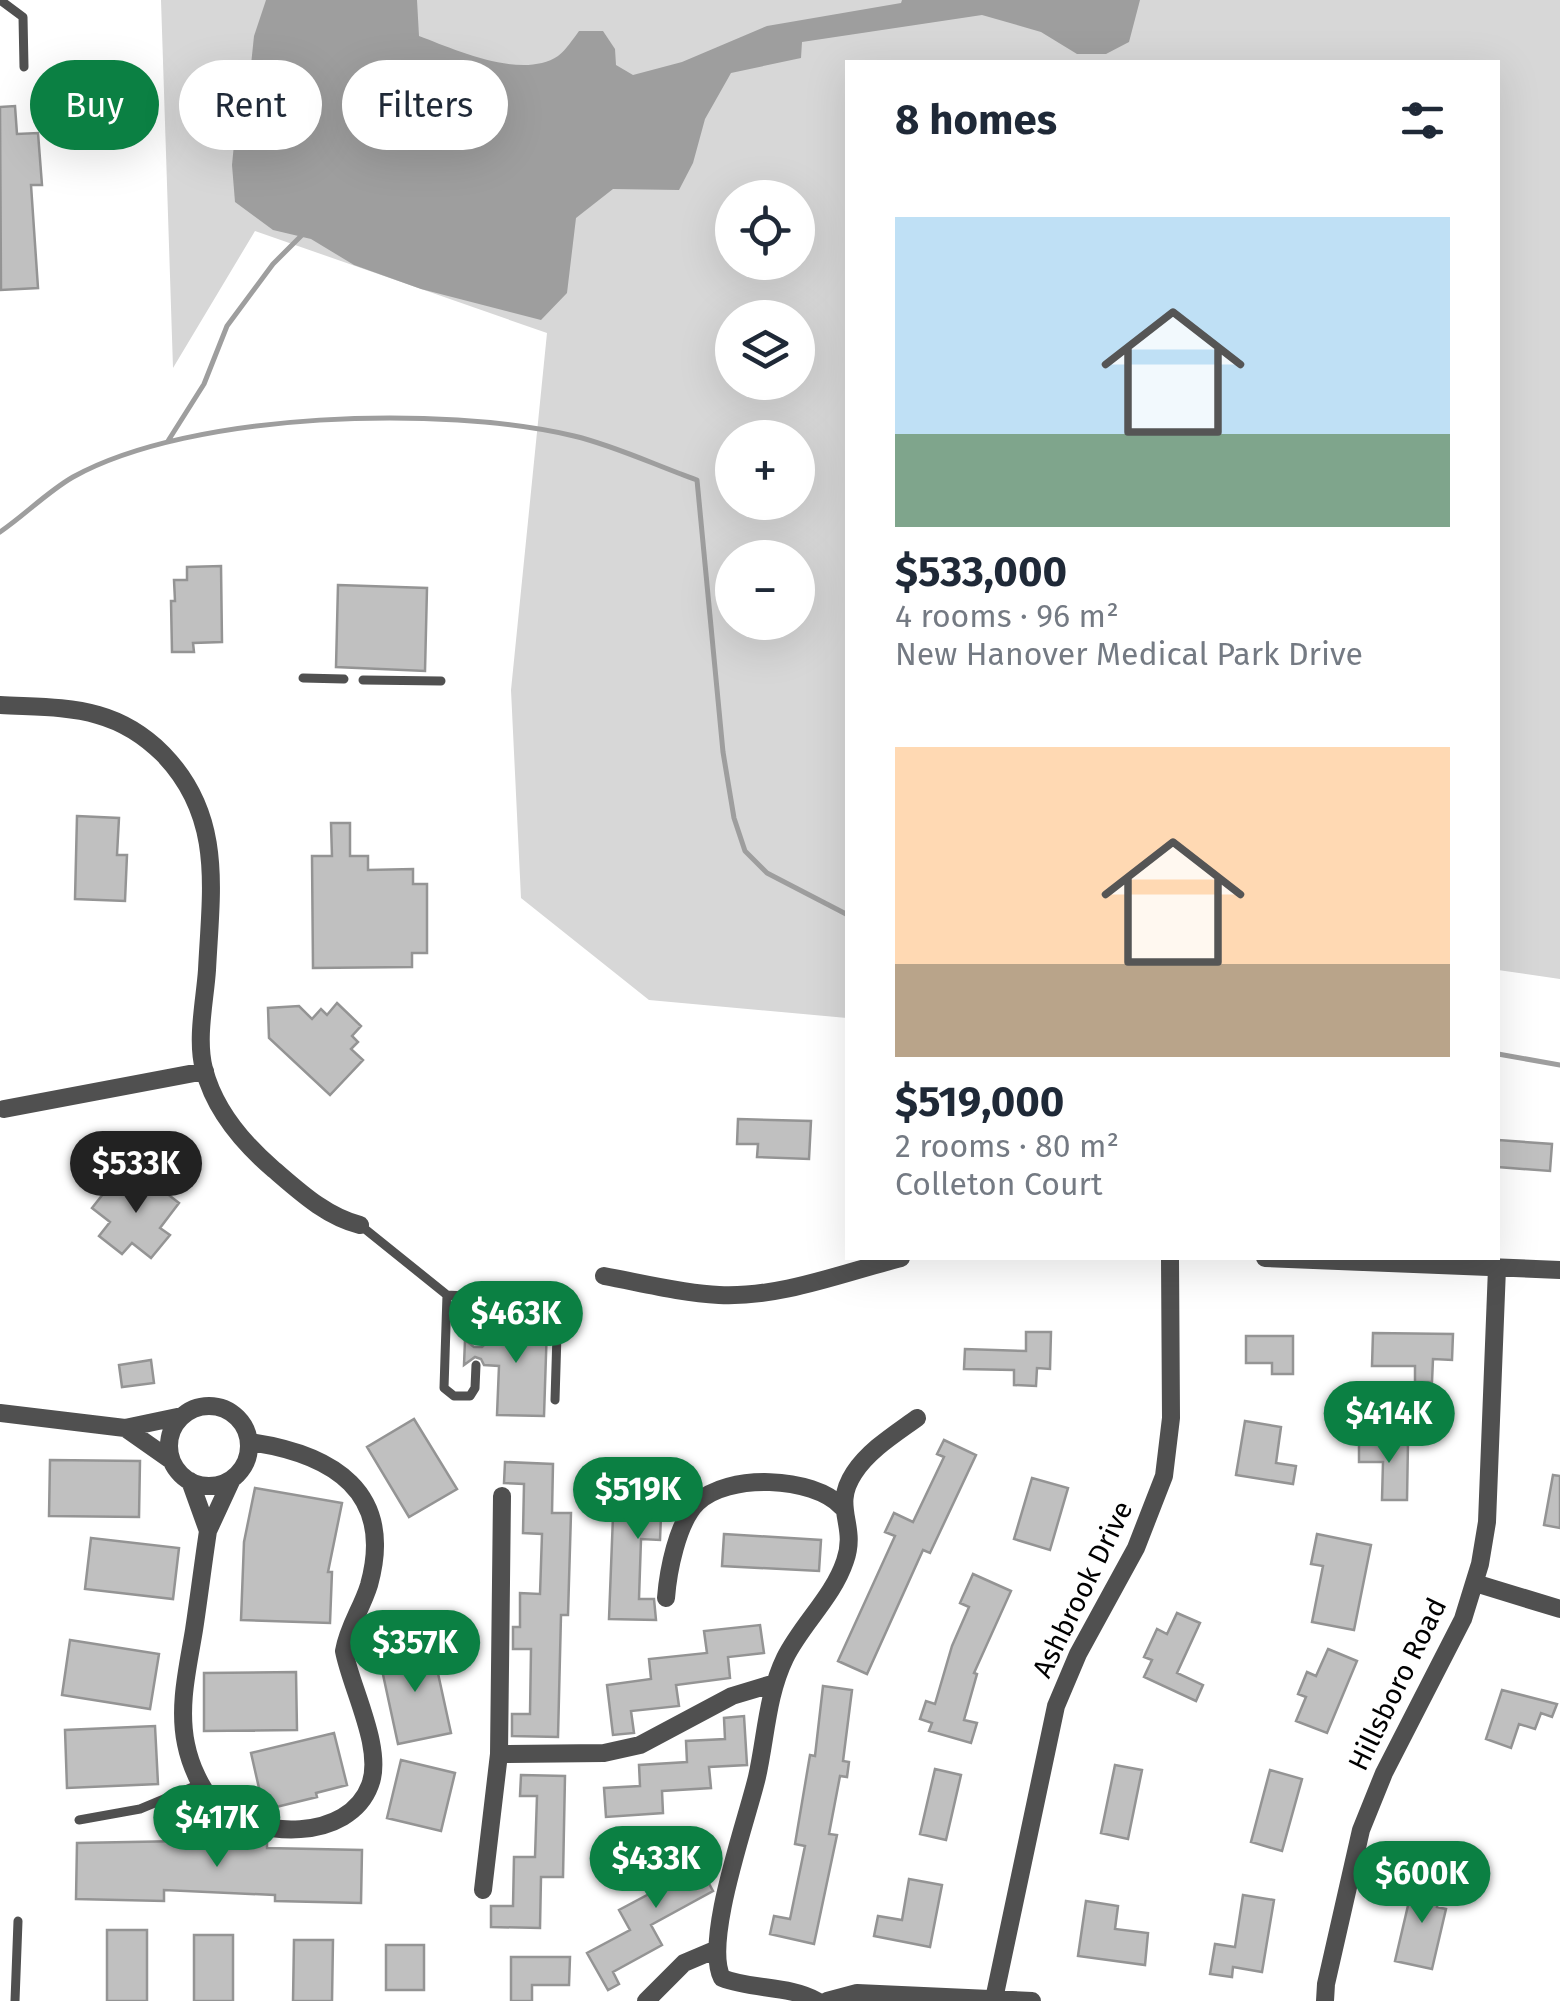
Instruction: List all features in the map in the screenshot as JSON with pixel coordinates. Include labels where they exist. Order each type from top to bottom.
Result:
[{"type":"street","points":[[0,704],[77,710],[130,728],[172,763],[192,792],[205,823],[208,846],[204,1071],[228,1120],[262,1159],[339,1220],[360,1224]]},
{"type":"street","points":[[4,1109],[204,1071]]},
{"type":"street","points":[[604,1276],[700,1293],[753,1294],[894,1260]]},
{"type":"street","name":"Ashbrook Drive","points":[[994,1999],[1056,1706],[1078,1654],[1136,1548],[1164,1476],[1171,1418],[1170,1260]]},
{"type":"street","points":[[1311,1260],[1560,1270]]},
{"type":"street","name":"Hillsboro Road","points":[[1326,2001],[1349,1877],[1373,1796],[1438,1673],[1475,1583],[1487,1522],[1497,1268]]},
{"type":"street","points":[[0,1413],[125,1428],[182,1416],[205,1406],[226,1409],[242,1422],[250,1442],[246,1463],[232,1479],[208,1531],[183,1698],[186,1747],[201,1784],[214,1802],[238,1818],[265,1828],[287,1829],[336,1820],[360,1804],[371,1784],[371,1747],[344,1651],[346,1637],[370,1583],[376,1529],[361,1494],[333,1470],[294,1452],[250,1442]]},
{"type":"street","points":[[172,1461],[170,1439],[182,1416]]},
{"type":"street","points":[[842,1507],[844,1492],[854,1473],[916,1418]]},
{"type":"street","points":[[125,1428],[172,1461],[190,1481],[208,1531]]},
{"type":"street","points":[[190,1481],[212,1486],[232,1479]]},
{"type":"street","points":[[666,1598],[671,1562],[688,1515],[715,1492],[748,1483],[782,1483],[830,1496],[842,1507],[850,1535],[846,1561],[793,1644],[775,1683],[750,1807],[730,1875],[716,1968],[722,1978],[746,1986],[806,1995],[818,2001]]},
{"type":"street","points":[[483,1890],[499,1754],[502,1496]]},
{"type":"street","points":[[1475,1583],[1560,1609]]},
{"type":"street","points":[[499,1754],[604,1753],[640,1745],[732,1696],[775,1683]]},
{"type":"street","points":[[646,2001],[684,1963],[717,1949]]},
{"type":"street","points":[[827,2001],[857,1993],[1032,2001]]},
{"type":"lane","points":[[0,0],[22,17],[24,67]]},
{"type":"lane","points":[[303,678],[344,680]]},
{"type":"lane","points":[[362,680],[441,682]]},
{"type":"lane","points":[[360,1224],[447,1295],[558,1301],[555,1400]]},
{"type":"lane","points":[[447,1295],[444,1388],[454,1396],[470,1396],[475,1388],[476,1365]]},
{"type":"lane","points":[[477,1340],[478,1298]]},
{"type":"lane","points":[[79,1820],[140,1809],[201,1784]]},
{"type":"lane","points":[[15,2001],[18,1921]]},
{"type":"shaded area","points":[[161,0],[1560,0],[1560,979],[1500,970],[1500,60],[845,60],[845,1018],[649,1000],[521,898],[511,690],[547,333],[255,231],[173,368]]},
{"type":"shaded area","points":[[266,0],[417,0],[419,36],[489,60],[342,60],[342,150],[508,150],[508,64],[543,63],[561,54],[579,31],[603,31],[615,49],[616,65],[633,75],[682,62],[767,26],[902,0],[1140,0],[1129,42],[1106,54],[1077,54],[1041,32],[982,15],[802,42],[801,58],[731,73],[705,119],[693,163],[679,190],[613,189],[576,218],[567,293],[541,320],[421,289],[354,265],[311,239],[273,230],[235,202],[233,150],[322,150],[322,60],[252,60],[254,36]]},
{"type":"building","points":[[15,106],[17,134],[30,133],[30,150],[39,150],[42,185],[31,185],[38,288],[1,290],[0,107]]},
{"type":"building","points":[[221,566],[222,642],[193,643],[194,652],[172,652],[174,580],[187,580],[187,567]]},
{"type":"building","points":[[338,585],[427,588],[425,671],[336,667]]},
{"type":"building","points":[[77,816],[119,818],[117,855],[127,855],[125,901],[75,899]]},
{"type":"building","points":[[331,823],[350,823],[350,856],[368,856],[368,870],[413,869],[413,884],[427,884],[427,953],[412,953],[412,967],[313,968],[312,856],[332,856]]},
{"type":"building","points":[[337,1003],[361,1026],[352,1036],[358,1042],[351,1049],[363,1060],[330,1095],[269,1038],[268,1008],[299,1006],[312,1019],[321,1009],[327,1015]]},
{"type":"building","points":[[738,1119],[811,1121],[809,1159],[757,1157],[758,1144],[737,1144]]},
{"type":"building","points":[[1500,1140],[1552,1144],[1550,1171],[1500,1167]]},
{"type":"building","points":[[138,1176],[179,1203],[160,1228],[170,1235],[151,1258],[132,1243],[122,1254],[99,1236],[110,1222],[92,1208],[111,1184],[124,1194]]},
{"type":"building","points":[[489,1323],[547,1325],[544,1416],[497,1415],[499,1366],[484,1365],[475,1357],[464,1365],[465,1340],[474,1347],[482,1347],[488,1341]]},
{"type":"building","points":[[1026,1332],[1051,1332],[1050,1369],[1037,1368],[1036,1386],[1014,1385],[1014,1370],[964,1369],[965,1349],[1026,1351]]},
{"type":"building","points":[[1373,1333],[1453,1334],[1452,1360],[1433,1359],[1432,1382],[1415,1382],[1415,1366],[1372,1366]]},
{"type":"building","points":[[1246,1336],[1293,1336],[1293,1374],[1272,1374],[1272,1363],[1246,1363]]},
{"type":"building","points":[[151,1360],[154,1383],[122,1387],[119,1365]]},
{"type":"building","points":[[414,1419],[457,1489],[409,1517],[367,1447]]},
{"type":"building","points":[[1245,1421],[1281,1427],[1276,1463],[1296,1466],[1293,1484],[1236,1475]]},
{"type":"building","points":[[944,1440],[976,1455],[930,1553],[923,1550],[867,1674],[838,1661],[895,1536],[885,1532],[894,1513],[913,1522],[944,1457],[937,1454]]},
{"type":"building","points":[[1359,1441],[1408,1442],[1407,1500],[1382,1500],[1383,1462],[1359,1462]]},
{"type":"building","points":[[50,1460],[140,1461],[139,1517],[49,1516]]},
{"type":"building","points":[[505,1462],[553,1464],[552,1513],[571,1513],[568,1615],[561,1615],[558,1737],[512,1736],[512,1714],[530,1714],[531,1649],[513,1649],[513,1627],[520,1627],[520,1593],[540,1594],[542,1534],[523,1533],[524,1484],[504,1483]]},
{"type":"building","points":[[634,1468],[684,1470],[684,1491],[662,1490],[660,1540],[641,1539],[639,1599],[654,1599],[656,1620],[609,1619],[613,1516],[633,1517]]},
{"type":"building","points":[[1553,1475],[1560,1476],[1560,1528],[1544,1525]]},
{"type":"building","points":[[1032,1478],[1068,1488],[1050,1550],[1014,1539]]},
{"type":"building","points":[[255,1488],[342,1503],[328,1572],[332,1572],[330,1623],[241,1620],[244,1542]]},
{"type":"building","points":[[724,1534],[821,1540],[819,1571],[722,1566]]},
{"type":"building","points":[[1317,1534],[1371,1545],[1354,1630],[1312,1622],[1323,1566],[1311,1564]]},
{"type":"building","points":[[91,1538],[179,1548],[173,1599],[85,1589]]},
{"type":"building","points":[[973,1574],[1011,1591],[974,1673],[977,1674],[964,1720],[977,1723],[971,1743],[929,1731],[932,1723],[920,1719],[926,1701],[935,1704],[952,1646],[969,1607],[960,1603]]},
{"type":"building","points":[[1177,1613],[1200,1623],[1177,1673],[1203,1685],[1196,1701],[1144,1677],[1152,1660],[1144,1657],[1157,1629],[1167,1634]]},
{"type":"building","points":[[760,1625],[764,1653],[728,1657],[730,1678],[676,1685],[679,1706],[631,1711],[634,1733],[613,1735],[607,1685],[651,1679],[649,1659],[707,1653],[704,1631]]},
{"type":"building","points":[[70,1640],[159,1654],[150,1709],[62,1695]]},
{"type":"building","points":[[432,1646],[451,1733],[398,1744],[379,1656]]},
{"type":"building","points":[[1328,1649],[1357,1661],[1327,1733],[1296,1721],[1306,1697],[1298,1694],[1307,1672],[1316,1676]]},
{"type":"building","points":[[296,1672],[297,1730],[204,1731],[204,1673]]},
{"type":"building","points":[[823,1686],[852,1690],[843,1761],[849,1762],[847,1777],[840,1776],[829,1834],[837,1835],[814,1944],[770,1934],[774,1916],[790,1919],[805,1846],[795,1844],[810,1755],[815,1756]]},
{"type":"building","points":[[1502,1690],[1557,1704],[1552,1717],[1541,1713],[1535,1729],[1519,1724],[1511,1748],[1486,1739]]},
{"type":"building","points":[[744,1716],[747,1765],[709,1767],[711,1788],[662,1791],[663,1813],[606,1817],[604,1788],[640,1786],[639,1765],[687,1762],[686,1741],[725,1739],[724,1718]]},
{"type":"building","points":[[155,1726],[158,1784],[67,1788],[65,1730]]},
{"type":"building","points":[[334,1733],[347,1785],[264,1810],[251,1753]]},
{"type":"building","points":[[401,1760],[455,1773],[441,1831],[387,1818]]},
{"type":"building","points":[[1115,1765],[1142,1770],[1128,1839],[1101,1833]]},
{"type":"building","points":[[935,1769],[961,1775],[946,1840],[920,1834]]},
{"type":"building","points":[[1270,1770],[1302,1779],[1282,1851],[1251,1842]]},
{"type":"building","points":[[521,1775],[565,1776],[563,1877],[541,1877],[540,1928],[491,1927],[491,1906],[513,1906],[514,1857],[535,1857],[537,1796],[520,1796]]},
{"type":"building","points":[[182,1835],[267,1839],[267,1848],[362,1850],[361,1903],[275,1901],[275,1895],[164,1890],[164,1901],[76,1899],[77,1843],[182,1841]]},
{"type":"building","points":[[703,1842],[718,1870],[707,1880],[713,1891],[651,1925],[662,1945],[613,1972],[619,1984],[608,1990],[587,1953],[630,1930],[619,1910],[662,1887],[652,1870]]},
{"type":"building","points":[[909,1879],[942,1885],[930,1947],[874,1936],[878,1916],[902,1920]]},
{"type":"building","points":[[1414,1880],[1442,1885],[1437,1907],[1446,1909],[1432,1969],[1395,1961]]},
{"type":"building","points":[[1243,1895],[1274,1900],[1262,1972],[1233,1967],[1232,1977],[1210,1974],[1215,1944],[1235,1947]]},
{"type":"building","points":[[1086,1901],[1118,1906],[1115,1929],[1148,1933],[1145,1965],[1078,1956]]},
{"type":"building","points":[[107,1930],[147,1930],[147,2001],[107,2001]]},
{"type":"building","points":[[194,1935],[233,1935],[233,2001],[194,2001]]},
{"type":"building","points":[[294,1940],[333,1940],[332,2001],[293,2001]]},
{"type":"building","points":[[386,1945],[424,1945],[424,1990],[386,1990]]},
{"type":"building","points":[[511,1957],[570,1957],[569,1985],[532,1985],[532,2001],[511,2001]]},
{"type":"waterway","points":[[168,441],[204,384],[227,326],[273,264],[302,235]]},
{"type":"waterway","points":[[0,532],[63,483],[123,455],[183,438],[319,420],[458,420],[520,426],[590,440],[697,480],[723,752],[734,818],[745,851],[767,873],[845,913]]},
{"type":"waterway","points":[[1500,1054],[1560,1065]]}]
